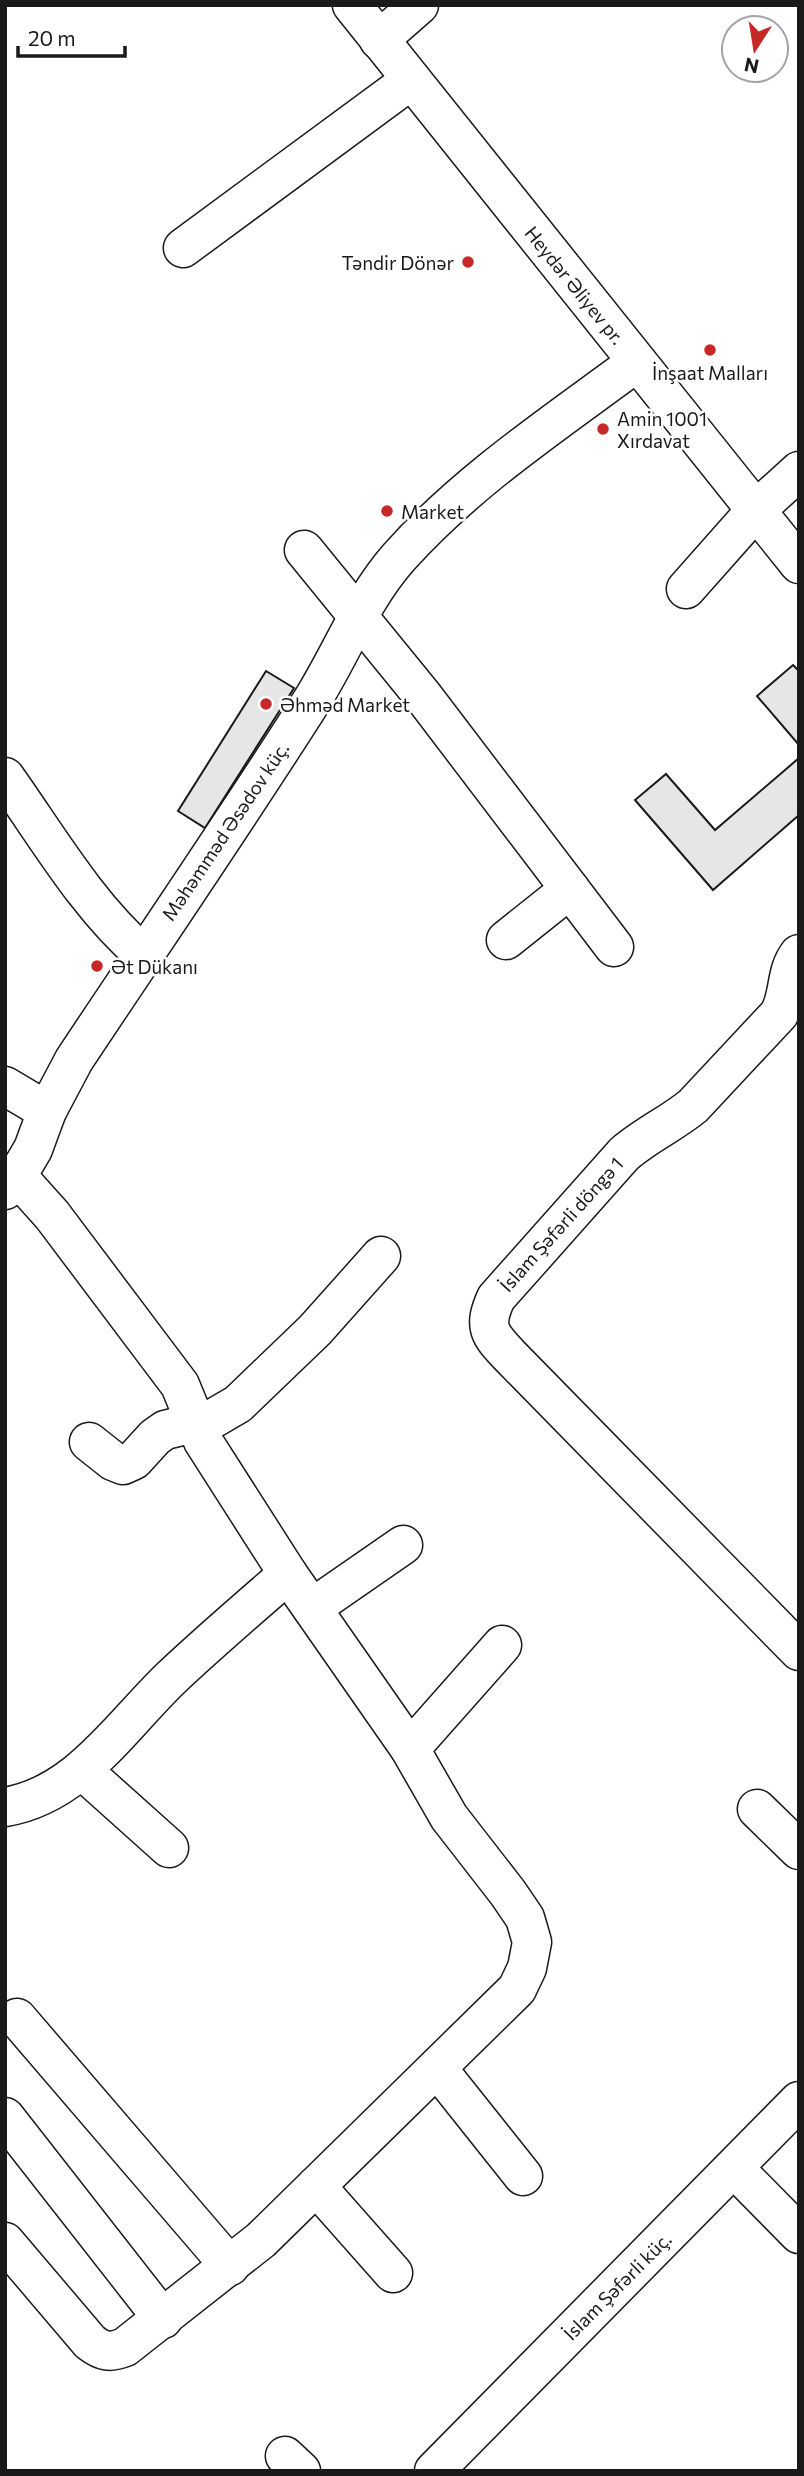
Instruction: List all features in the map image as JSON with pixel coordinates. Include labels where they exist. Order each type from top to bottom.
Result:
[{"type":"street","name":"Heydər Əliyev pr.","points":[[352,5],[799,564]]},
{"type":"street","points":[[379,40],[419,5]]},
{"type":"street","points":[[183,247],[411,79]]},
{"type":"street","name":"Məhəmməd Əsədov küç.","points":[[11,1183],[33,1149],[47,1111],[74,1060],[312,700],[357,615],[397,559],[468,489],[637,362]]},
{"type":"street","points":[[686,589],[756,510],[799,471]]},
{"type":"street","points":[[304,550],[423,696],[614,947]]},
{"type":"street","points":[[5,776],[99,910],[122,936],[144,954]]},
{"type":"street","points":[[506,940],[570,889]]},
{"type":"street","name":"İslam Şəfərli döngə 1","points":[[799,954],[788,975],[786,996],[779,1014],[693,1106],[678,1118],[642,1138],[624,1154],[496,1298],[489,1314],[488,1326],[493,1338],[510,1356],[799,1651]]},
{"type":"street","points":[[5,1086],[47,1111]]},
{"type":"street","points":[[5,2242],[90,2342],[100,2349],[112,2352],[125,2347],[261,2240],[517,1989],[527,1968],[532,1942],[524,1918],[508,1893],[449,1816],[410,1749],[288,1574],[216,1463],[172,1374],[52,1215],[11,1183]]},
{"type":"street","points":[[89,1442],[113,1461],[123,1465],[134,1460],[165,1430],[214,1418],[238,1404],[315,1330],[381,1256]]},
{"type":"street","points":[[312,1608],[403,1545]]},
{"type":"street","points":[[5,1807],[28,1803],[47,1795],[82,1770],[170,1679],[288,1574]]},
{"type":"street","points":[[410,1749],[502,1645]]},
{"type":"street","points":[[82,1770],[169,1848]]},
{"type":"street","points":[[757,1809],[799,1850]]},
{"type":"street","points":[[17,2018],[230,2266]]},
{"type":"street","points":[[437,2068],[523,2176]]},
{"type":"street","name":"İslam Şəfərli küç.","points":[[434,2471],[799,2101]]},
{"type":"street","points":[[5,2117],[163,2319]]},
{"type":"street","points":[[734,2168],[799,2235]]},
{"type":"street","points":[[316,2186],[393,2273]]},
{"type":"building","points":[[793,665],[799,671],[799,745],[757,696]]},
{"type":"building","points":[[266,671],[294,688],[205,828],[178,811]]},
{"type":"building","points":[[799,758],[799,815],[713,890],[635,800],[666,774],[715,830]]},
{"type":"place","name":"Təndir Dönər","points":[[468,262]]},
{"type":"place","name":"İnşaat Malları","points":[[710,350]]},
{"type":"place","name":"Amin 1001 Xırdavat","points":[[603,429]]},
{"type":"place","name":"Market","points":[[387,511]]},
{"type":"place","name":"Əhməd Market","points":[[266,704]]},
{"type":"place","name":"Ət Dükanı","points":[[97,966]]}]
